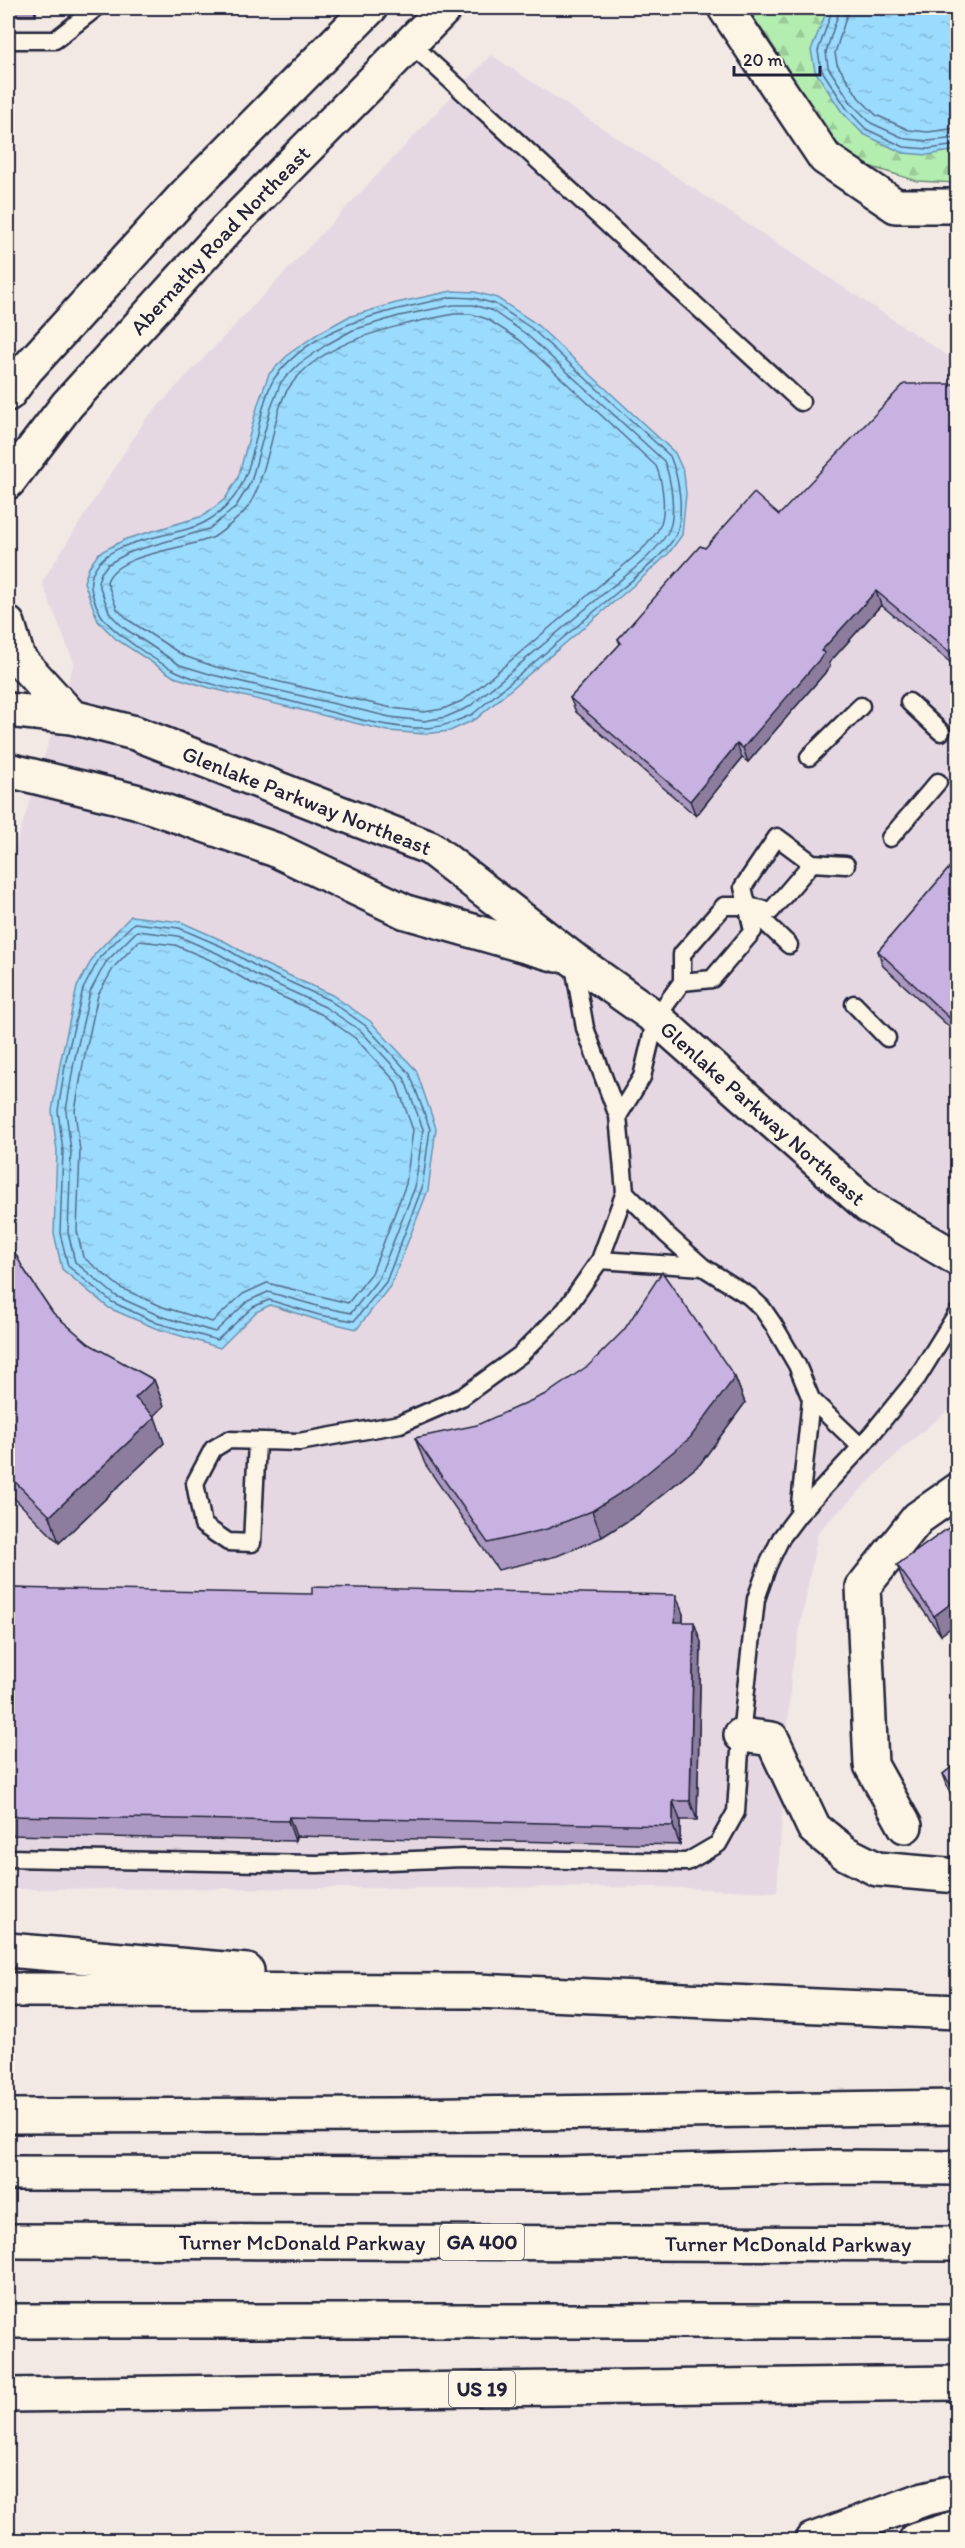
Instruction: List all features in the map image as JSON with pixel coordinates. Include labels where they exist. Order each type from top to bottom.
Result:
[{"type":"main road","points":[[8,394],[26,370],[187,193],[370,8]]},
{"type":"main road","name":"Abernathy Road Northeast","points":[[8,482],[67,405],[226,230],[445,8]]},
{"type":"main road","points":[[725,8],[825,158],[896,206],[957,206]]},
{"type":"main road","points":[[8,624],[18,658],[72,717]]},
{"type":"main road","name":"Glenlake Parkway Northeast","points":[[8,710],[72,717],[135,733],[430,848],[573,959],[656,1018],[868,1206],[957,1259]]},
{"type":"main road","name":"Glenlake Parkway Northeast","points":[[8,771],[135,801],[276,850],[406,912],[573,959]]},
{"type":"main road","points":[[905,1826],[871,1765],[863,1587],[918,1518],[957,1490]]},
{"type":"main road","points":[[741,1735],[772,1739],[814,1828],[845,1853],[877,1869],[957,1876]]},
{"type":"main road","points":[[8,1950],[476,1991]]},
{"type":"main road","points":[[8,1990],[476,1991],[957,2012]]},
{"type":"main road","points":[[8,2116],[396,2115],[957,2107]]},
{"type":"main road","points":[[8,2173],[559,2174],[834,2167],[957,2168]]},
{"type":"main road","name":"Turner McDonald Parkway","points":[[8,2241],[957,2244]]},
{"type":"main road","points":[[8,2321],[957,2321]]},
{"type":"main road","name":"US 19","points":[[8,2395],[957,2383]]},
{"type":"main road","points":[[812,2541],[924,2499],[957,2491]]},
{"type":"main road","points":[[916,2541],[957,2527]]},
{"type":"lane","points":[[8,40],[55,40],[96,8]]},
{"type":"lane","points":[[410,43],[801,402]]},
{"type":"lane","points":[[909,702],[941,732]]},
{"type":"lane","points":[[808,757],[861,706]]},
{"type":"lane","points":[[890,838],[938,782]]},
{"type":"lane","points":[[682,982],[712,979],[753,932],[743,887],[777,837],[812,863],[846,865]]},
{"type":"lane","points":[[618,1116],[642,1077],[656,1018],[682,982],[682,954],[724,906],[748,906],[771,911],[812,863]]},
{"type":"lane","points":[[748,906],[789,945]]},
{"type":"lane","points":[[256,1442],[252,1543],[228,1542],[203,1525],[195,1483],[213,1449],[228,1440],[299,1442],[400,1424],[462,1397],[519,1355],[565,1311],[600,1260],[625,1192],[618,1116],[585,1028],[573,959]]},
{"type":"lane","points":[[854,1004],[887,1038]]},
{"type":"lane","points":[[625,1192],[666,1234],[703,1267],[742,1291],[762,1308],[797,1365],[811,1399],[861,1447]]},
{"type":"lane","points":[[600,1260],[703,1267]]},
{"type":"lane","points":[[8,1858],[317,1864],[462,1858],[687,1862],[718,1844],[736,1812],[741,1735],[756,1599],[781,1538],[799,1514],[861,1447],[917,1378],[957,1312]]},
{"type":"lane","points":[[799,1514],[811,1399]]},
{"type":"shaded area","points":[[491,55],[957,362],[957,1403],[906,1445],[818,1532],[791,1675],[777,1892],[661,1887],[8,1889],[8,856],[14,851],[74,663],[42,582],[145,420]]},
{"type":"green space","points":[[747,8],[957,8],[957,183],[917,181],[862,164],[818,127],[781,58]]},
{"type":"water","points":[[828,8],[957,8],[957,150],[928,155],[903,153],[863,134],[842,112],[815,71],[811,50]]},
{"type":"water","points":[[452,291],[475,292],[497,298],[535,323],[675,453],[684,473],[686,494],[682,535],[669,553],[476,719],[450,731],[424,734],[388,731],[210,688],[174,677],[116,639],[98,621],[84,582],[89,567],[99,553],[126,539],[203,516],[225,499],[238,478],[258,404],[269,374],[290,353],[348,317],[396,303]]},
{"type":"water","points":[[131,916],[181,922],[332,995],[370,1021],[416,1070],[436,1128],[428,1190],[391,1285],[357,1329],[270,1305],[256,1312],[220,1348],[155,1328],[109,1308],[62,1269],[54,1233],[57,1151],[52,1111],[61,1059],[77,987],[95,954]]},
{"type":"building","points":[[904,384],[957,384],[957,658],[876,591],[821,651],[825,653],[743,748],[737,744],[690,801],[570,698],[621,643],[618,639],[700,546],[705,548],[754,493],[779,515]]},
{"type":"building","points":[[957,859],[957,1025],[878,951]]},
{"type":"building","points":[[8,1240],[23,1268],[53,1313],[89,1344],[154,1380],[135,1398],[155,1417],[50,1516],[8,1475]]},
{"type":"building","points":[[662,1272],[735,1377],[690,1438],[630,1487],[592,1511],[547,1529],[488,1543],[415,1438],[477,1425],[548,1393],[589,1365],[624,1330]]},
{"type":"building","points":[[957,1522],[957,1599],[934,1616],[897,1565]]},
{"type":"building","points":[[312,1587],[676,1595],[675,1622],[694,1622],[690,1801],[673,1801],[673,1826],[289,1817],[288,1821],[8,1816],[8,1588],[312,1594]]},
{"type":"building","points":[[957,1763],[957,1793],[943,1774]]}]
